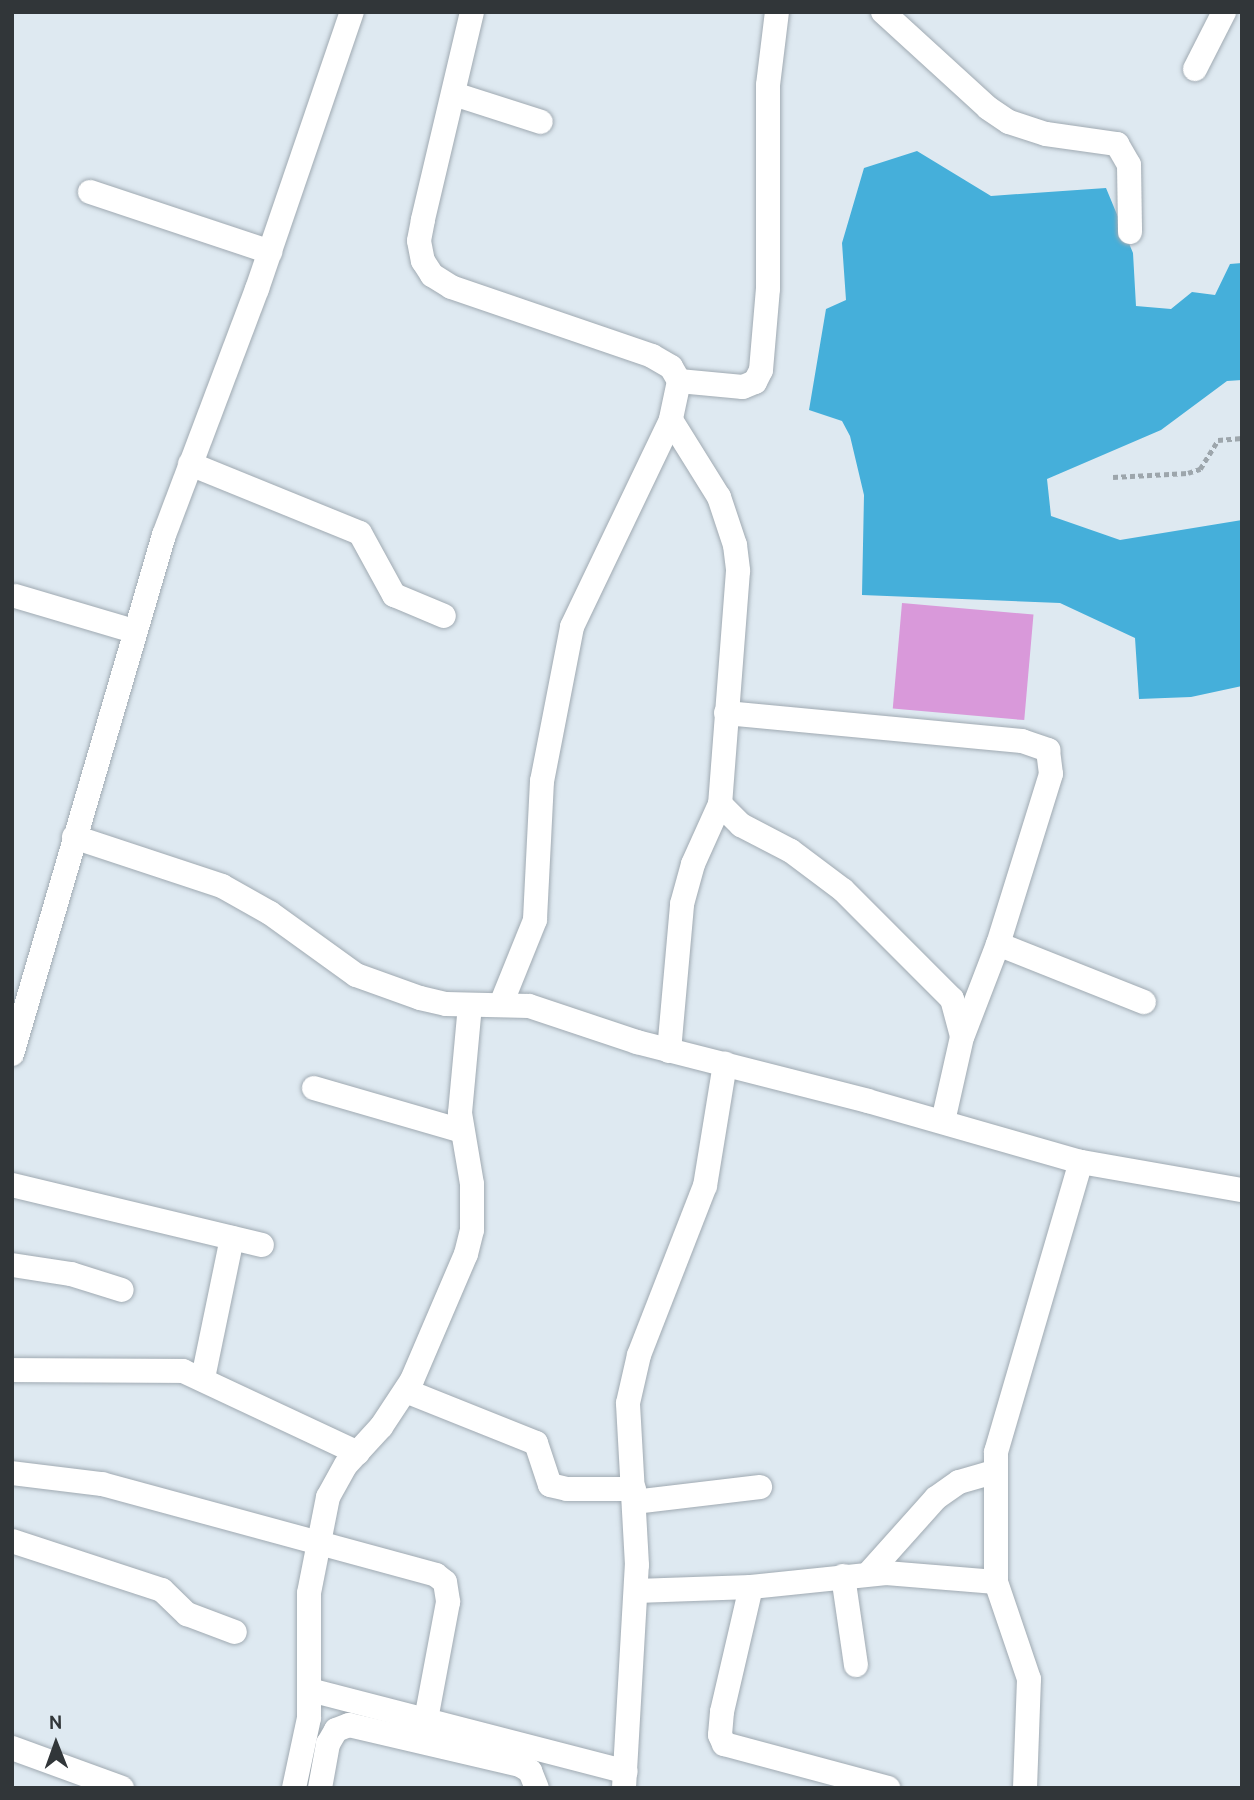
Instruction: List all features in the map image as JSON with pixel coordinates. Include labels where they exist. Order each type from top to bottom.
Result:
[{"type":"street","points":[[12,1054],[134,631],[190,464],[270,252],[352,12]]},
{"type":"street","points":[[472,12],[419,241],[423,261],[432,275],[451,287],[652,356],[671,367],[679,381],[671,420],[572,627],[542,780],[536,920],[501,1004]]},
{"type":"street","points":[[679,381],[743,387],[755,382],[761,370],[768,289],[768,85],[777,12]]},
{"type":"street","points":[[883,12],[988,108],[1009,121],[1046,134],[1117,144],[1129,165],[1130,232]]},
{"type":"street","points":[[1195,69],[1224,12]]},
{"type":"street","points":[[454,94],[541,122]]},
{"type":"street","points":[[90,192],[270,252]]},
{"type":"street","points":[[669,1051],[682,904],[693,864],[720,804],[735,545],[719,497],[671,420]]},
{"type":"street","points":[[190,464],[360,533],[394,595],[444,616]]},
{"type":"street","points":[[15,596],[134,631]]},
{"type":"street","points":[[726,713],[1023,741],[1048,750],[1051,774],[998,944],[962,1037],[943,1121]]},
{"type":"street","points":[[720,804],[741,825],[818,869],[868,912],[952,999],[962,1037]]},
{"type":"street","points":[[74,837],[248,899],[356,975],[419,998],[470,1005],[501,1004],[556,1014],[669,1051],[943,1121],[1081,1162],[1242,1189]]},
{"type":"street","points":[[998,944],[1144,1002]]},
{"type":"street","points":[[294,1788],[309,1718],[309,1593],[317,1539],[328,1497],[358,1452],[406,1391],[457,1278],[472,1230],[472,1184],[461,1131],[461,1068],[470,1005]]},
{"type":"street","points":[[310,1690],[426,1720],[625,1780],[636,1591],[628,1403],[632,1377],[705,1186],[725,1064]]},
{"type":"street","points":[[314,1088],[461,1131]]},
{"type":"street","points":[[1025,1788],[1029,1679],[996,1582],[995,1472],[1000,1435],[1081,1162]]},
{"type":"street","points":[[12,1185],[262,1245]]},
{"type":"street","points":[[203,1378],[232,1238]]},
{"type":"street","points":[[12,1265],[71,1274],[122,1290]]},
{"type":"street","points":[[12,1370],[164,1368],[203,1378],[358,1452]]},
{"type":"street","points":[[406,1391],[536,1443],[550,1485],[558,1488],[634,1496],[760,1487]]},
{"type":"street","points":[[868,1574],[936,1498],[960,1482],[995,1472]]},
{"type":"street","points":[[12,1473],[102,1484],[317,1539],[384,1564],[436,1575],[444,1582],[448,1602],[426,1720]]},
{"type":"street","points":[[12,1541],[162,1590],[187,1614],[235,1632]]},
{"type":"street","points":[[636,1591],[751,1587],[868,1574],[996,1582]]},
{"type":"street","points":[[843,1576],[856,1665]]},
{"type":"street","points":[[751,1587],[722,1712],[720,1735],[724,1744],[888,1788]]},
{"type":"street","points":[[320,1788],[328,1744],[336,1730],[349,1725],[520,1765],[530,1771],[537,1788]]},
{"type":"street","points":[[12,1748],[122,1788]]},
{"type":"path","points":[[1113,477],[1188,473],[1200,469],[1218,440],[1242,438]]},
{"type":"water","points":[[917,151],[991,196],[1106,188],[1133,253],[1136,306],[1171,309],[1192,292],[1215,295],[1230,264],[1242,263],[1242,380],[1227,381],[1161,430],[1047,479],[1051,516],[1120,540],[1242,520],[1242,686],[1191,697],[1139,699],[1135,638],[1060,603],[862,595],[864,495],[850,436],[842,421],[809,410],[826,309],[846,300],[842,243],[864,168]]},
{"type":"building","points":[[902,603],[1033,615],[1024,720],[893,709]]}]
